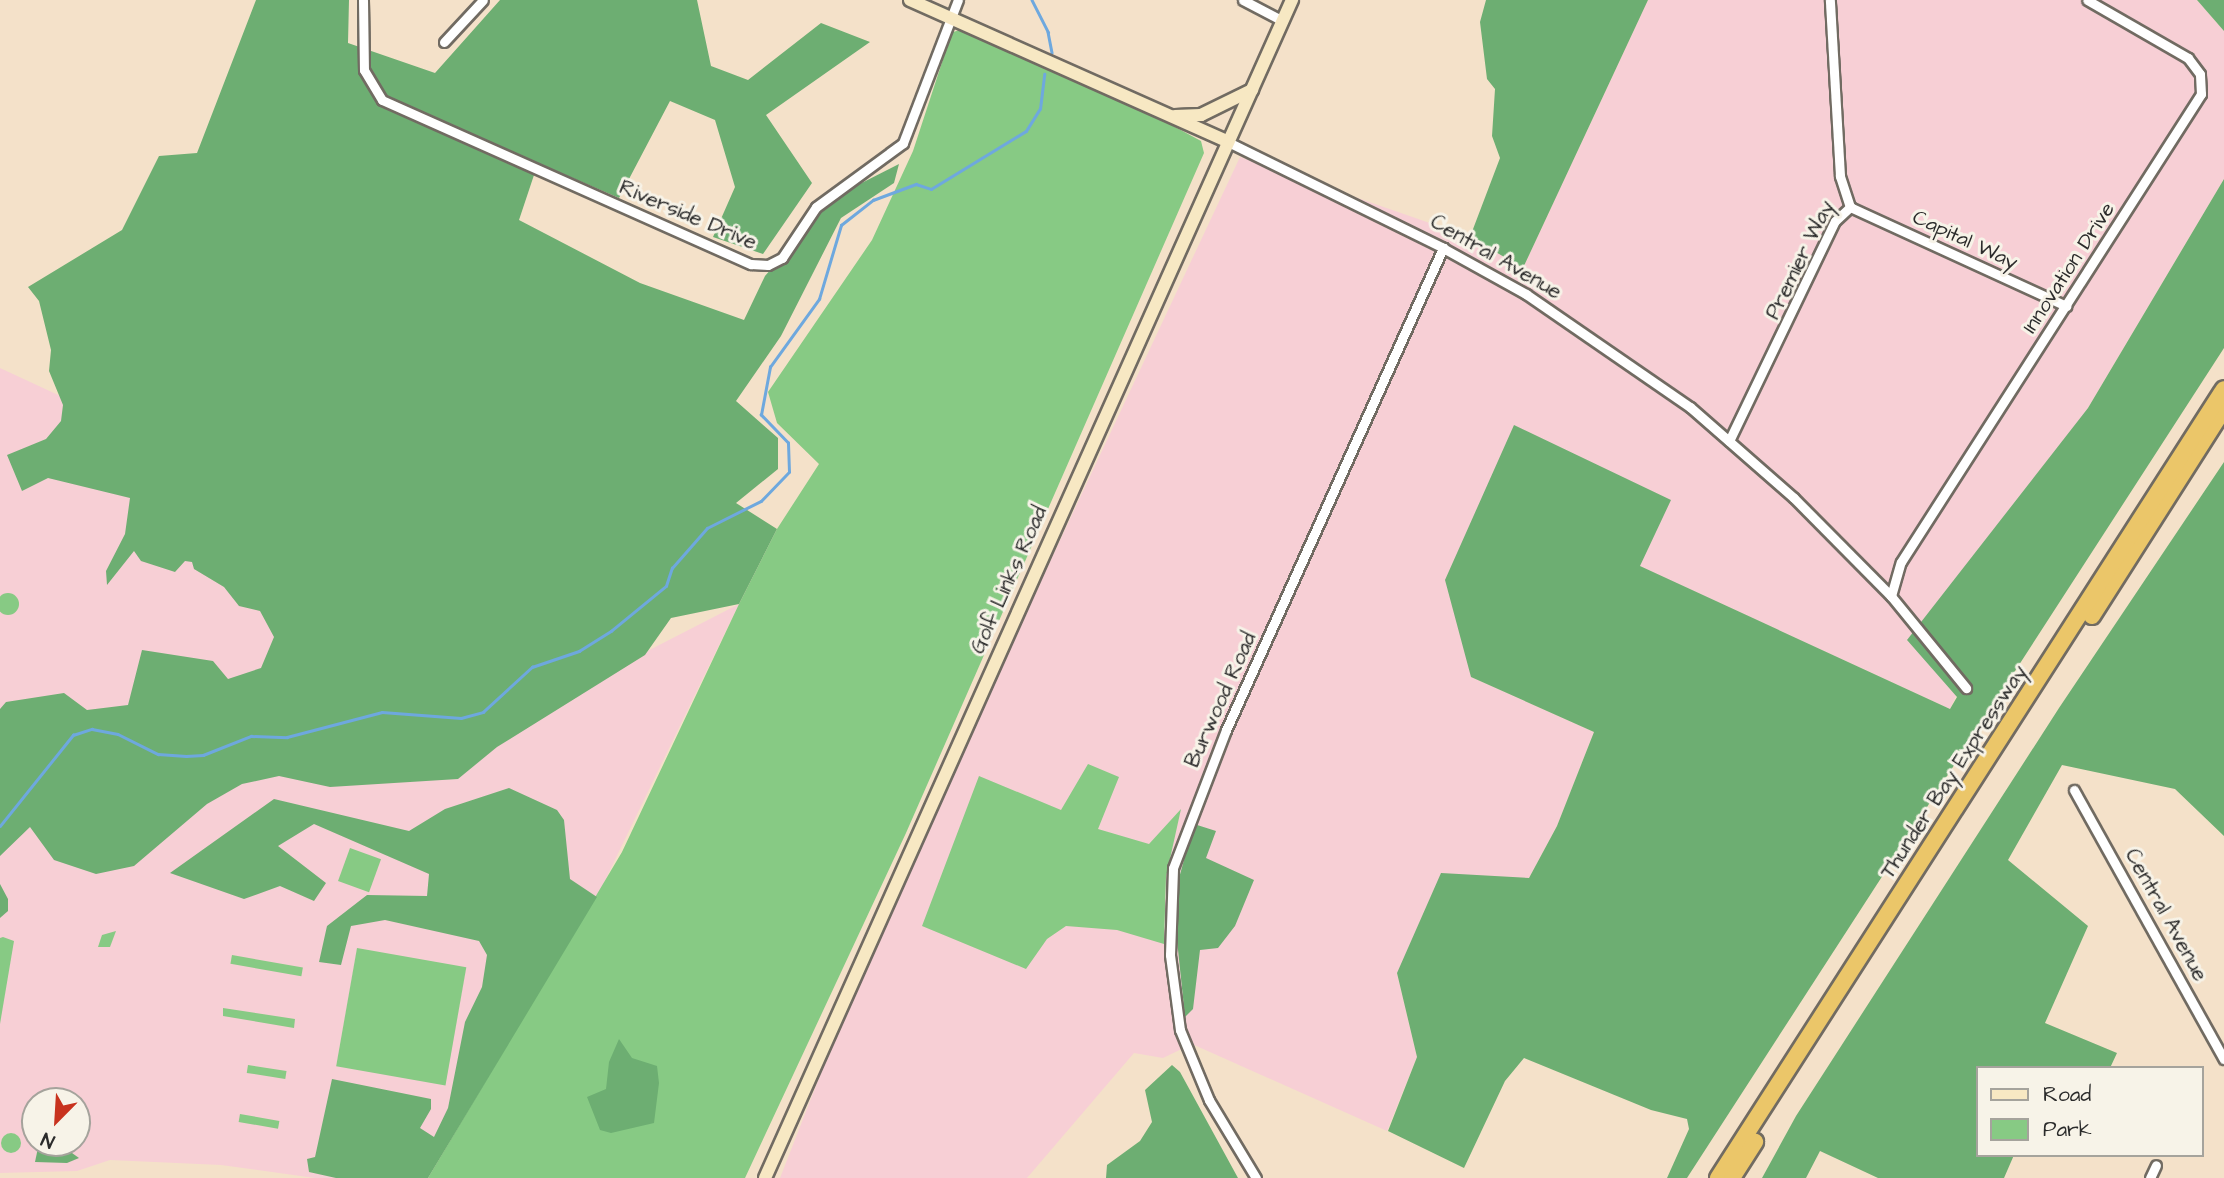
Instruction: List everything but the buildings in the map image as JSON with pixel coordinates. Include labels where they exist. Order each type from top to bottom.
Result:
[{"type":"highway","name":"Thunder Bay Expressway","points":[[1718,1178],[2224,389]]},
{"type":"highway","name":"Thunder Bay Expressway","points":[[1732,1178],[2224,409]]},
{"type":"main road","name":"Central Avenue","points":[[910,0],[1226,141]]},
{"type":"main road","name":"Golf Links Road","points":[[765,1178],[1226,141],[1292,0]]},
{"type":"main road","points":[[1171,116],[1201,115],[1252,89]]},
{"type":"street","name":"Riverside Drive","points":[[363,0],[364,70],[382,100],[751,264],[768,265],[782,258],[816,207],[903,143],[958,0]]},
{"type":"street","points":[[444,43],[483,0]]},
{"type":"street","points":[[1243,0],[1283,21]]},
{"type":"street","name":"Premier Way","points":[[1729,441],[1835,221],[1850,207],[1840,176],[1830,0]]},
{"type":"street","name":"Innovation Drive","points":[[1891,596],[1901,562],[2201,94],[2200,74],[2188,58],[2087,0]]},
{"type":"street","name":"Central Avenue","points":[[1226,141],[1443,248],[1606,346],[1729,441],[1794,498],[1891,596],[1966,688]]},
{"type":"street","name":"Capital Way","points":[[1850,207],[2066,306]]},
{"type":"street","name":"Burwood Road","points":[[1256,1178],[1209,1100],[1180,1030],[1169,944],[1173,868],[1226,730],[1443,248]]},
{"type":"street","name":"Central Avenue","points":[[2074,790],[2224,1059]]},
{"type":"street","points":[[2150,1178],[2156,1165]]},
{"type":"shaded area","points":[[1648,0],[2197,0],[2224,31],[2224,179],[2088,408],[1950,709],[1639,566],[1471,677],[1594,732],[1557,826],[1529,878],[1397,973],[1417,1057],[1387,1131],[1192,1044],[1163,1058],[1134,1053],[1027,1178],[780,1178],[821,1073],[992,685],[1240,157],[1470,237],[1523,268]]},
{"type":"shaded area","points":[[0,368],[630,660],[739,604],[597,897],[427,1178],[315,1178],[221,1165],[110,1160],[77,1171],[0,1173]]},
{"type":"green space","points":[[256,0],[349,0],[348,43],[435,73],[500,0],[697,0],[711,66],[748,80],[821,23],[870,42],[766,115],[812,183],[763,254],[713,237],[735,187],[715,120],[670,101],[619,198],[538,163],[519,220],[640,283],[744,320],[765,276],[834,197],[899,164],[894,183],[841,218],[781,336],[736,401],[778,438],[778,469],[736,503],[777,529],[739,604],[671,618],[645,655],[497,747],[458,779],[330,787],[279,776],[242,784],[207,804],[134,866],[96,874],[54,860],[30,827],[0,856],[0,709],[6,702],[64,693],[87,710],[128,705],[142,650],[213,661],[228,679],[261,668],[274,637],[260,611],[239,606],[224,587],[194,569],[192,562],[185,561],[175,572],[141,561],[134,551],[107,585],[106,571],[125,534],[130,498],[48,478],[22,491],[7,455],[46,439],[61,421],[63,405],[49,371],[51,350],[39,301],[28,287],[122,230],[159,156],[197,153]]},
{"type":"green space","points":[[1486,0],[1648,0],[1523,268],[1470,237],[1500,158],[1492,136],[1495,89],[1487,79],[1480,22]]},
{"type":"green space","points":[[2197,0],[2224,0],[2224,31]]},
{"type":"green space","points":[[960,30],[1153,115],[1201,141],[1204,153],[906,833],[745,1178],[428,1178],[622,852],[777,529],[819,464],[777,423],[768,392],[872,240],[913,151],[949,41],[953,32]]},
{"type":"green space","points":[[2224,179],[2224,348],[1687,1178],[1667,1178],[1689,1129],[1687,1119],[1651,1110],[1524,1058],[1505,1081],[1464,1168],[1388,1131],[1417,1057],[1397,973],[1441,873],[1529,878],[1557,826],[1594,732],[1471,677],[1445,580],[1514,425],[1671,500],[1640,566],[1950,709],[1957,697],[1907,640],[2088,408]]},
{"type":"green space","points":[[2224,462],[2224,836],[2175,789],[2062,765],[2008,860],[2088,926],[2045,1023],[2117,1053],[2111,1066],[1976,1066],[1976,1157],[2013,1157],[2004,1178],[1878,1178],[1820,1151],[1806,1178],[1762,1178],[1796,1116],[2059,708]]},
{"type":"green space","points":[[8,593],[16,596],[16,612],[8,615],[0,612],[0,596]]},
{"type":"green space","points":[[1088,764],[1119,777],[1098,829],[1149,844],[1181,809],[1166,877],[1164,944],[1117,930],[1066,926],[1047,939],[1026,969],[922,926],[979,776],[1061,810]]},
{"type":"green space","points":[[509,788],[557,810],[564,820],[570,879],[597,897],[428,1178],[336,1178],[309,1172],[307,1159],[315,1157],[332,1079],[431,1099],[431,1109],[420,1128],[434,1137],[448,1108],[465,1022],[482,987],[487,955],[479,941],[385,920],[351,926],[341,965],[319,962],[327,926],[367,895],[427,896],[429,874],[314,824],[278,846],[326,883],[314,901],[280,886],[244,899],[170,873],[274,799],[409,831],[445,809]]},
{"type":"green space","points":[[1194,824],[1216,831],[1206,858],[1254,880],[1235,926],[1218,948],[1200,950],[1193,1009],[1185,1017],[1175,921],[1179,878]]},
{"type":"green space","points":[[350,848],[381,859],[369,892],[338,881]]},
{"type":"green space","points":[[0,884],[8,899],[8,911],[0,918]]},
{"type":"green space","points":[[116,931],[110,947],[98,947],[102,935]]},
{"type":"green space","points":[[0,938],[14,941],[0,1024]]},
{"type":"green space","points":[[357,948],[466,967],[445,1085],[336,1066]]},
{"type":"green space","points":[[232,955],[303,968],[301,976],[230,964]]},
{"type":"green space","points":[[223,1008],[295,1019],[294,1028],[223,1016]]},
{"type":"green space","points":[[619,1039],[632,1058],[657,1066],[659,1083],[654,1123],[611,1133],[600,1130],[587,1097],[606,1089],[609,1062]]},
{"type":"green space","points":[[248,1065],[287,1071],[285,1079],[247,1073]]},
{"type":"green space","points":[[1172,1065],[1180,1072],[1238,1178],[1106,1178],[1107,1165],[1140,1141],[1152,1122],[1145,1090]]},
{"type":"green space","points":[[240,1114],[279,1121],[278,1129],[239,1122]]},
{"type":"green space","points":[[7,1134],[15,1134],[20,1139],[20,1147],[15,1152],[7,1152],[2,1147],[2,1139]]},
{"type":"green space","points":[[36,1157],[79,1158],[67,1163],[35,1162]]},
{"type":"waterway","points":[[1032,0],[1048,32],[1052,53]]},
{"type":"waterway","points":[[0,826],[73,735],[92,729],[118,734],[158,754],[186,756],[203,755],[251,736],[287,737],[382,712],[461,718],[483,712],[532,667],[579,651],[611,631],[666,586],[672,568],[707,528],[761,501],[789,472],[788,443],[761,415],[770,367],[819,299],[841,225],[873,200],[916,184],[931,189],[1026,131],[1040,109],[1044,74]]}]
